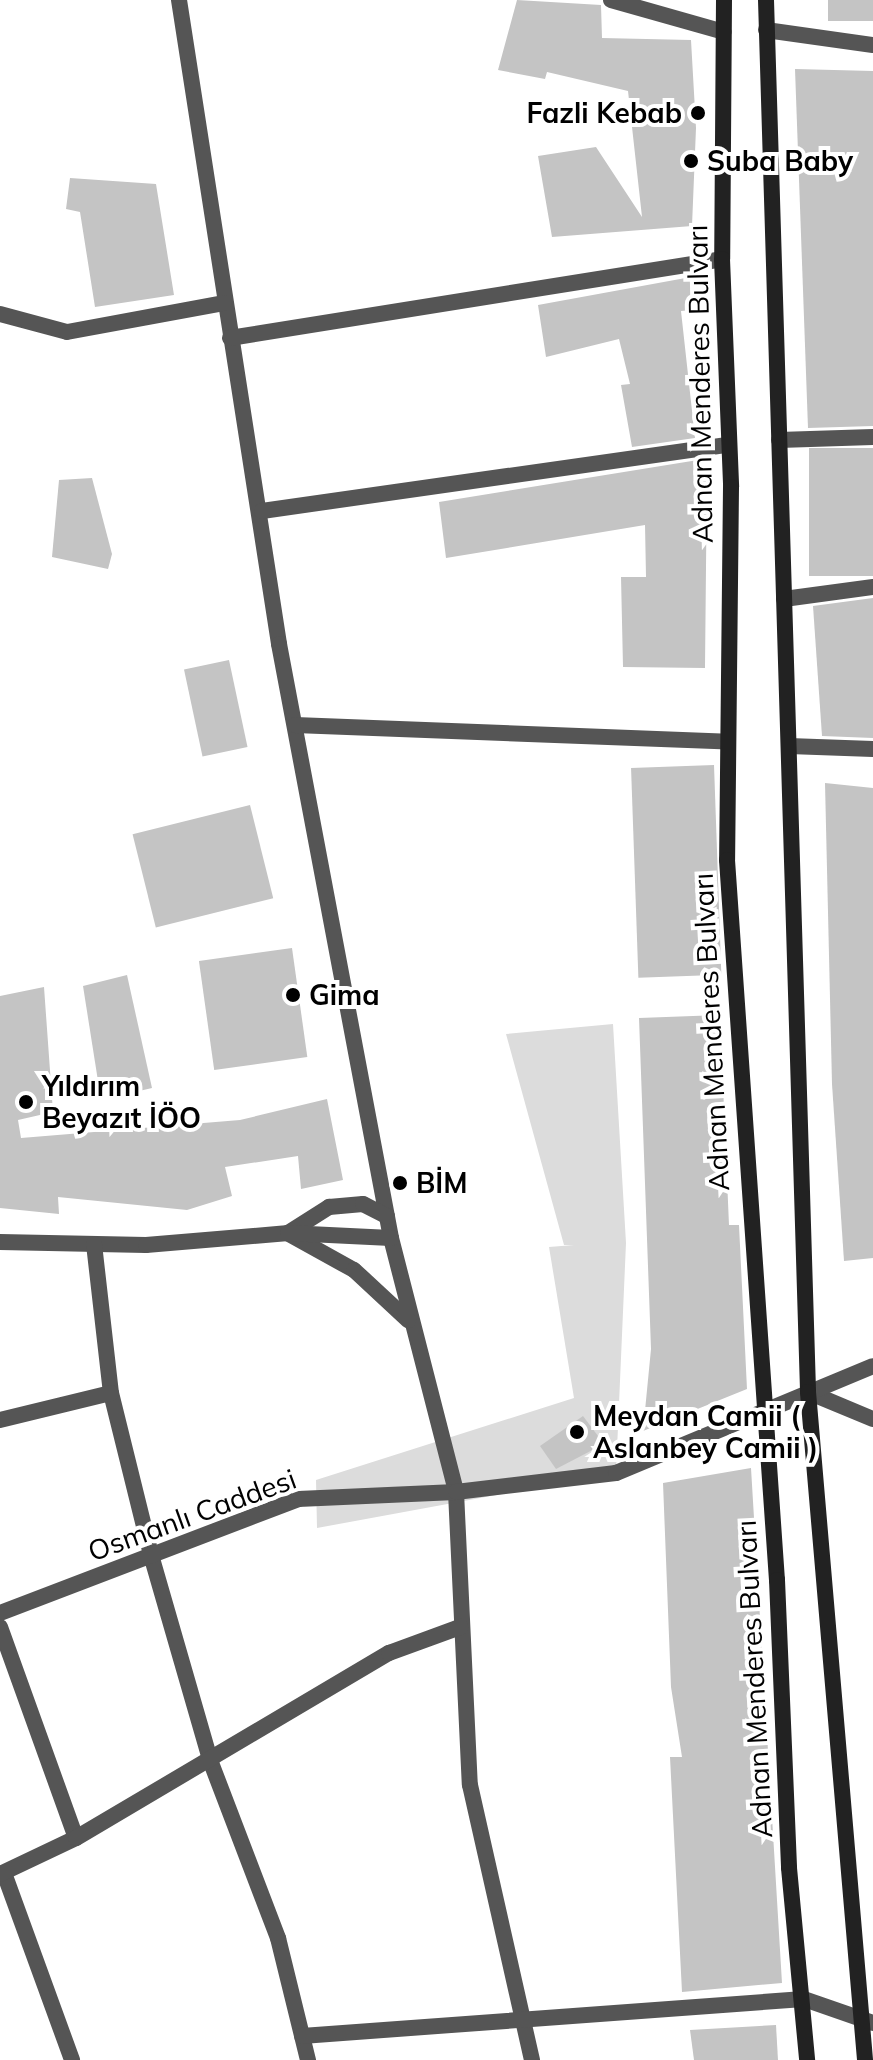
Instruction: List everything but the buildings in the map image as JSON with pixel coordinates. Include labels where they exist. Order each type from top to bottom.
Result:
[{"type":"main road","name":"Adnan Menderes Bulvarı","points":[[724,0],[722,259],[725,445],[731,487],[727,860],[764,1409],[789,1868],[804,1999],[807,2060]]},
{"type":"main road","points":[[766,0],[808,1392],[868,2023],[865,2060]]},
{"type":"street","points":[[179,0],[223,303],[262,511],[295,725],[391,1238],[456,1492],[460,1627],[470,1785],[532,2060]]},
{"type":"street","points":[[611,0],[724,32]]},
{"type":"street","points":[[766,30],[873,45]]},
{"type":"street","points":[[230,338],[722,259]]},
{"type":"street","points":[[0,314],[67,332],[223,303]]},
{"type":"street","points":[[779,440],[873,437]]},
{"type":"street","points":[[262,511],[725,445]]},
{"type":"street","points":[[784,599],[873,587]]},
{"type":"street","points":[[295,725],[728,742]]},
{"type":"street","points":[[789,746],[873,749]]},
{"type":"street","points":[[288,1233],[329,1207],[363,1204],[387,1216]]},
{"type":"street","points":[[288,1233],[354,1270],[413,1326]]},
{"type":"street","points":[[0,1242],[94,1244],[288,1233],[391,1238]]},
{"type":"street","points":[[94,1244],[111,1393],[151,1555],[210,1760],[278,1938],[308,2060]]},
{"type":"street","name":"Osmanlı Caddesi","points":[[0,1613],[298,1499],[456,1492],[616,1473],[873,1366]]},
{"type":"street","points":[[808,1392],[873,1419]]},
{"type":"street","points":[[0,1420],[111,1393]]},
{"type":"street","points":[[0,1627],[76,1838]]},
{"type":"street","points":[[72,2060],[2,1874],[76,1838],[389,1653],[460,1627]]},
{"type":"street","points":[[302,2036],[522,2016],[804,1999],[868,2023]]},
{"type":"shaded area","points":[[613,1024],[626,1243],[616,1473],[317,1528],[316,1480],[574,1398],[549,1247],[574,1245],[564,1245],[506,1034]]},
{"type":"place","name":"Fazli Kebab","points":[[698,113]]},
{"type":"place","name":"Suba Baby","points":[[691,161]]},
{"type":"place","name":"Gima","points":[[293,995]]},
{"type":"place","name":"Yıldırım Beyazıt İÖO","points":[[26,1102]]},
{"type":"place","name":"BİM","points":[[400,1183]]},
{"type":"place","name":"Meydan Camii ( Aslanbey Camii )","points":[[577,1432]]}]
